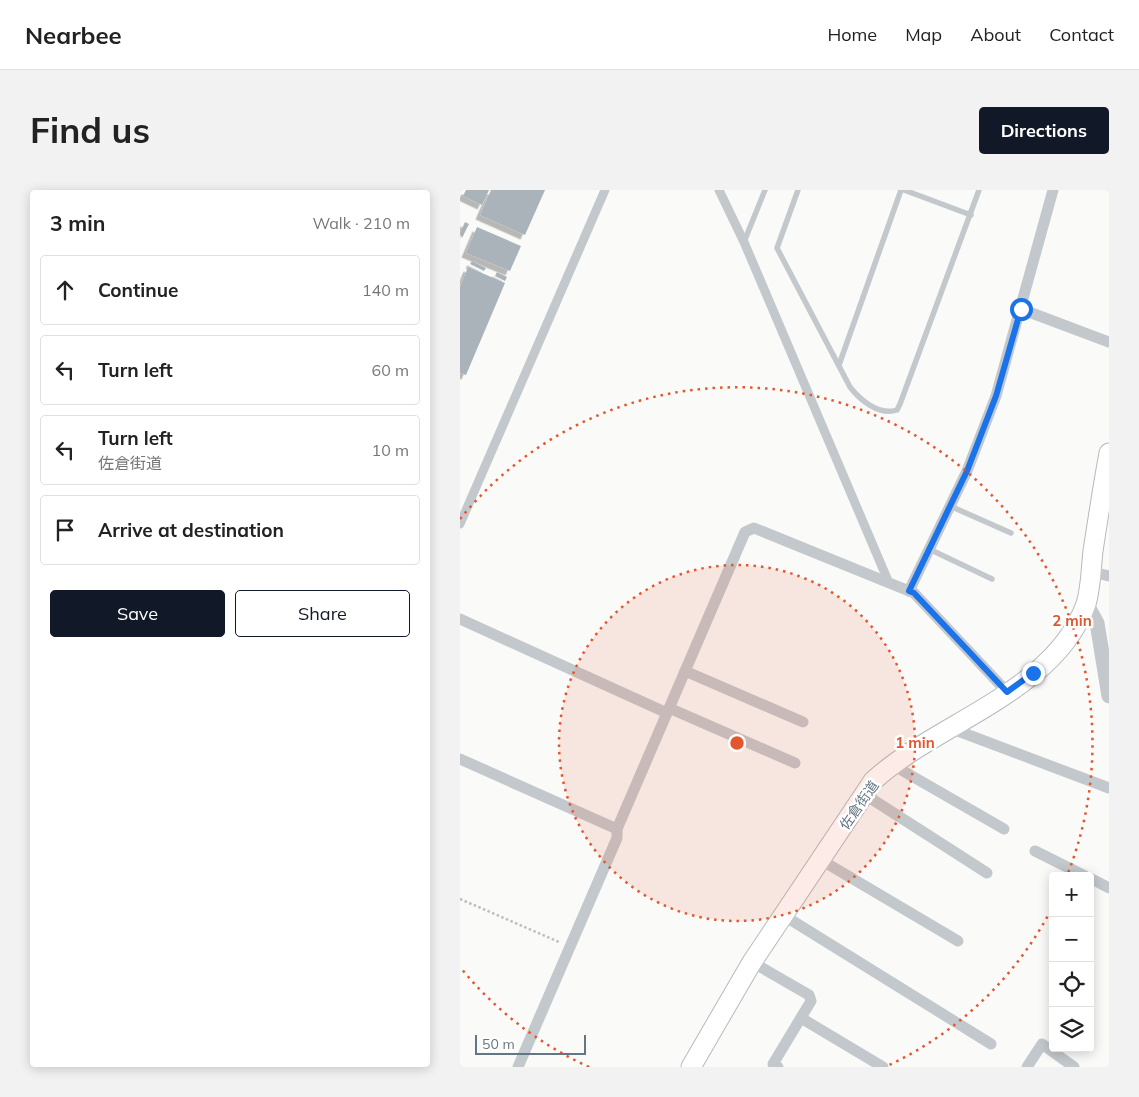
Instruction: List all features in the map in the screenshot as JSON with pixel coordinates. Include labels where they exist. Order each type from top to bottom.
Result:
[{"type":"main road","name":"佐倉街道","points":[[691,1067],[752,962],[864,794],[891,764],[1007,692],[1053,655],[1073,629],[1086,603],[1109,453]]},
{"type":"street","points":[[460,524],[605,190]]},
{"type":"street","points":[[719,190],[744,242],[889,583]]},
{"type":"street","points":[[909,591],[967,471],[996,396],[1054,190]]},
{"type":"street","points":[[1021,309],[1109,342]]},
{"type":"street","points":[[518,1067],[617,838],[617,829],[745,532],[754,528],[914,593],[1007,692]]},
{"type":"street","points":[[1090,572],[1109,576]]},
{"type":"street","points":[[1086,603],[1100,623],[1109,696]]},
{"type":"street","points":[[460,619],[668,710],[796,763]]},
{"type":"street","points":[[685,671],[803,722]]},
{"type":"street","points":[[950,728],[1109,788]]},
{"type":"street","points":[[460,759],[617,829]]},
{"type":"street","points":[[891,764],[1004,829]]},
{"type":"street","points":[[864,794],[988,873]]},
{"type":"street","points":[[1036,851],[1078,872]]},
{"type":"street","points":[[821,860],[958,941]]},
{"type":"street","points":[[1094,880],[1109,888]]},
{"type":"street","points":[[783,915],[991,1044]]},
{"type":"street","points":[[752,962],[809,995],[811,1001],[773,1064],[778,1067]]},
{"type":"street","points":[[801,1018],[883,1067]]},
{"type":"street","points":[[1027,1067],[1042,1044],[1074,1067]]},
{"type":"lane","points":[[744,242],[765,190]]},
{"type":"lane","points":[[798,190],[777,248],[850,387],[868,405],[892,412],[897,410],[979,190]]},
{"type":"lane","points":[[839,365],[902,190],[971,215]]},
{"type":"lane","points":[[950,506],[1011,534]]},
{"type":"lane","points":[[929,550],[992,579]]},
{"type":"path","points":[[460,899],[570,947]]},
{"type":"building","points":[[466,190],[489,190],[482,205],[463,196]]},
{"type":"building","points":[[491,190],[545,190],[525,235],[480,215]]},
{"type":"building","points":[[465,222],[469,224],[462,238],[460,233]]},
{"type":"building","points":[[477,227],[521,246],[510,271],[466,253]]},
{"type":"building","points":[[472,261],[486,268],[484,271],[470,264]]},
{"type":"building","points":[[468,267],[505,283],[466,375],[460,373],[460,287]]},
{"type":"building","points":[[497,272],[507,277],[505,281],[495,276]]},
{"type":"route","points":[[1021,309],[996,396],[967,471],[909,591],[914,593],[1007,692],[1033,673]]}]
